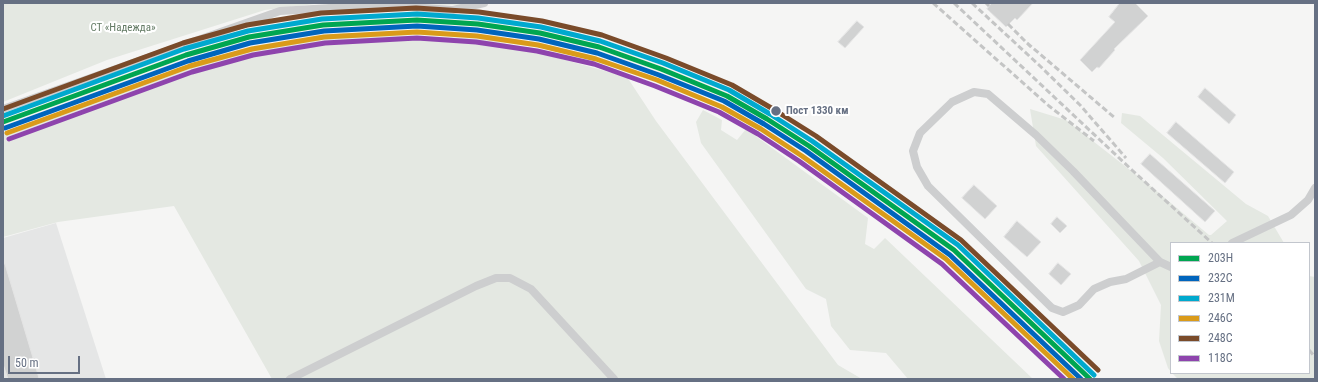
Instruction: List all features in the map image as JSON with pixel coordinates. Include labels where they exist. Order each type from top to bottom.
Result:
[{"type":"street","points":[[3,109],[280,11],[381,5],[453,10],[484,3]]},
{"type":"street","points":[[1160,262],[1126,279],[1110,282],[1094,289],[1080,305],[1063,312],[1052,308],[928,186],[917,167],[913,152],[920,133],[952,102],[974,92],[988,94],[1036,135],[1073,171],[1160,262],[1170,267]]},
{"type":"street","points":[[1234,242],[1291,215],[1308,200],[1315,188]]},
{"type":"street","points":[[290,379],[476,286],[496,278],[510,278],[531,289],[614,379]]},
{"type":"shaded area","points":[[56,223],[106,379],[3,379],[3,238]]},
{"type":"green space","name":"СТ «Надежда»","points":[[3,3],[479,3],[479,5],[315,4],[265,10],[107,60],[3,102]]},
{"type":"green space","points":[[343,33],[489,39],[627,77],[656,121],[838,365],[862,379],[272,379],[174,206],[58,222],[3,237],[3,133],[207,58]]},
{"type":"green space","points":[[1030,109],[1066,120],[1153,188],[1209,235],[1211,235],[1227,221],[1163,158],[1121,123],[1122,113],[1140,116],[1246,204],[1268,216],[1283,242],[1170,242],[1170,371],[1159,341],[1161,305],[1139,261],[1036,146]]},
{"type":"green space","points":[[703,110],[722,120],[721,130],[737,140],[746,129],[868,218],[865,244],[874,249],[885,238],[1033,379],[908,379],[886,353],[850,350],[831,326],[826,299],[806,289],[701,143],[696,122]]},
{"type":"green space","points":[[1310,276],[1315,277],[1315,379],[1178,379],[1173,374],[1310,374]]},
{"type":"building","points":[[992,3],[1033,3],[1017,20],[1015,18],[1006,27],[987,9]]},
{"type":"building","points":[[1120,3],[1135,3],[1148,16],[1114,49],[1115,50],[1099,68],[1097,67],[1092,72],[1080,60],[1115,22],[1109,17]]},
{"type":"building","points":[[857,21],[864,27],[845,48],[838,42]]},
{"type":"building","points":[[1205,88],[1236,115],[1229,124],[1198,97]]},
{"type":"building","points":[[1176,122],[1234,172],[1225,183],[1167,133]]},
{"type":"building","points":[[1150,154],[1215,211],[1205,222],[1141,164]]},
{"type":"building","points":[[974,185],[997,206],[985,219],[962,198]]},
{"type":"building","points":[[1057,217],[1067,226],[1060,233],[1051,224]]},
{"type":"building","points":[[1017,221],[1041,242],[1027,257],[1004,237]]},
{"type":"building","points":[[1058,263],[1071,274],[1061,285],[1049,274]]},
{"type":"building","points":[[5,264],[39,378],[8,379],[3,364],[3,265]]},
{"type":"railway","points":[[933,3],[1049,106],[1094,141]]},
{"type":"railway","points":[[954,3],[1211,242]]},
{"type":"railway","points":[[972,3],[1080,105],[1126,158]]},
{"type":"railway","points":[[986,3],[989,6]]},
{"type":"railway","points":[[1008,24],[1031,47]]},
{"type":"railway","points":[[1027,43],[1115,118]]},
{"type":"railway","points":[[1310,351],[1315,357]]},
{"type":"transit line","name":"248С","points":[[3,109],[183,43],[247,25],[321,13],[416,8],[479,12],[542,21],[602,35],[666,58],[732,85],[816,136],[961,240],[1098,370]]},
{"type":"transit line","name":"231М","points":[[3,116],[184,49],[248,31],[322,19],[417,14],[478,18],[541,27],[600,41],[663,63],[729,90],[812,141],[958,245],[1094,375]]},
{"type":"transit line","name":"203Н","points":[[3,122],[186,55],[249,37],[323,25],[417,20],[478,24],[540,33],[599,47],[661,69],[727,96],[767,119],[809,146],[954,250],[1090,379]]},
{"type":"transit line","name":"232C","points":[[5,128],[188,61],[250,43],[324,31],[417,26],[477,30],[539,39],[597,53],[659,75],[724,101],[764,124],[806,151],[950,255],[1081,379]]},
{"type":"transit line","name":"246С","points":[[7,133],[190,66],[252,49],[324,37],[417,32],[477,36],[538,45],[596,59],[657,80],[722,107],[761,129],[802,156],[946,259],[1073,379]]},
{"type":"transit line","name":"118С","points":[[9,139],[192,72],[253,55],[325,43],[417,38],[476,42],[537,51],[594,64],[655,86],[719,112],[758,134],[799,161],[942,264],[1064,379]]},
{"type":"place","name":"Пост 1330 км","points":[[776,111]]}]
